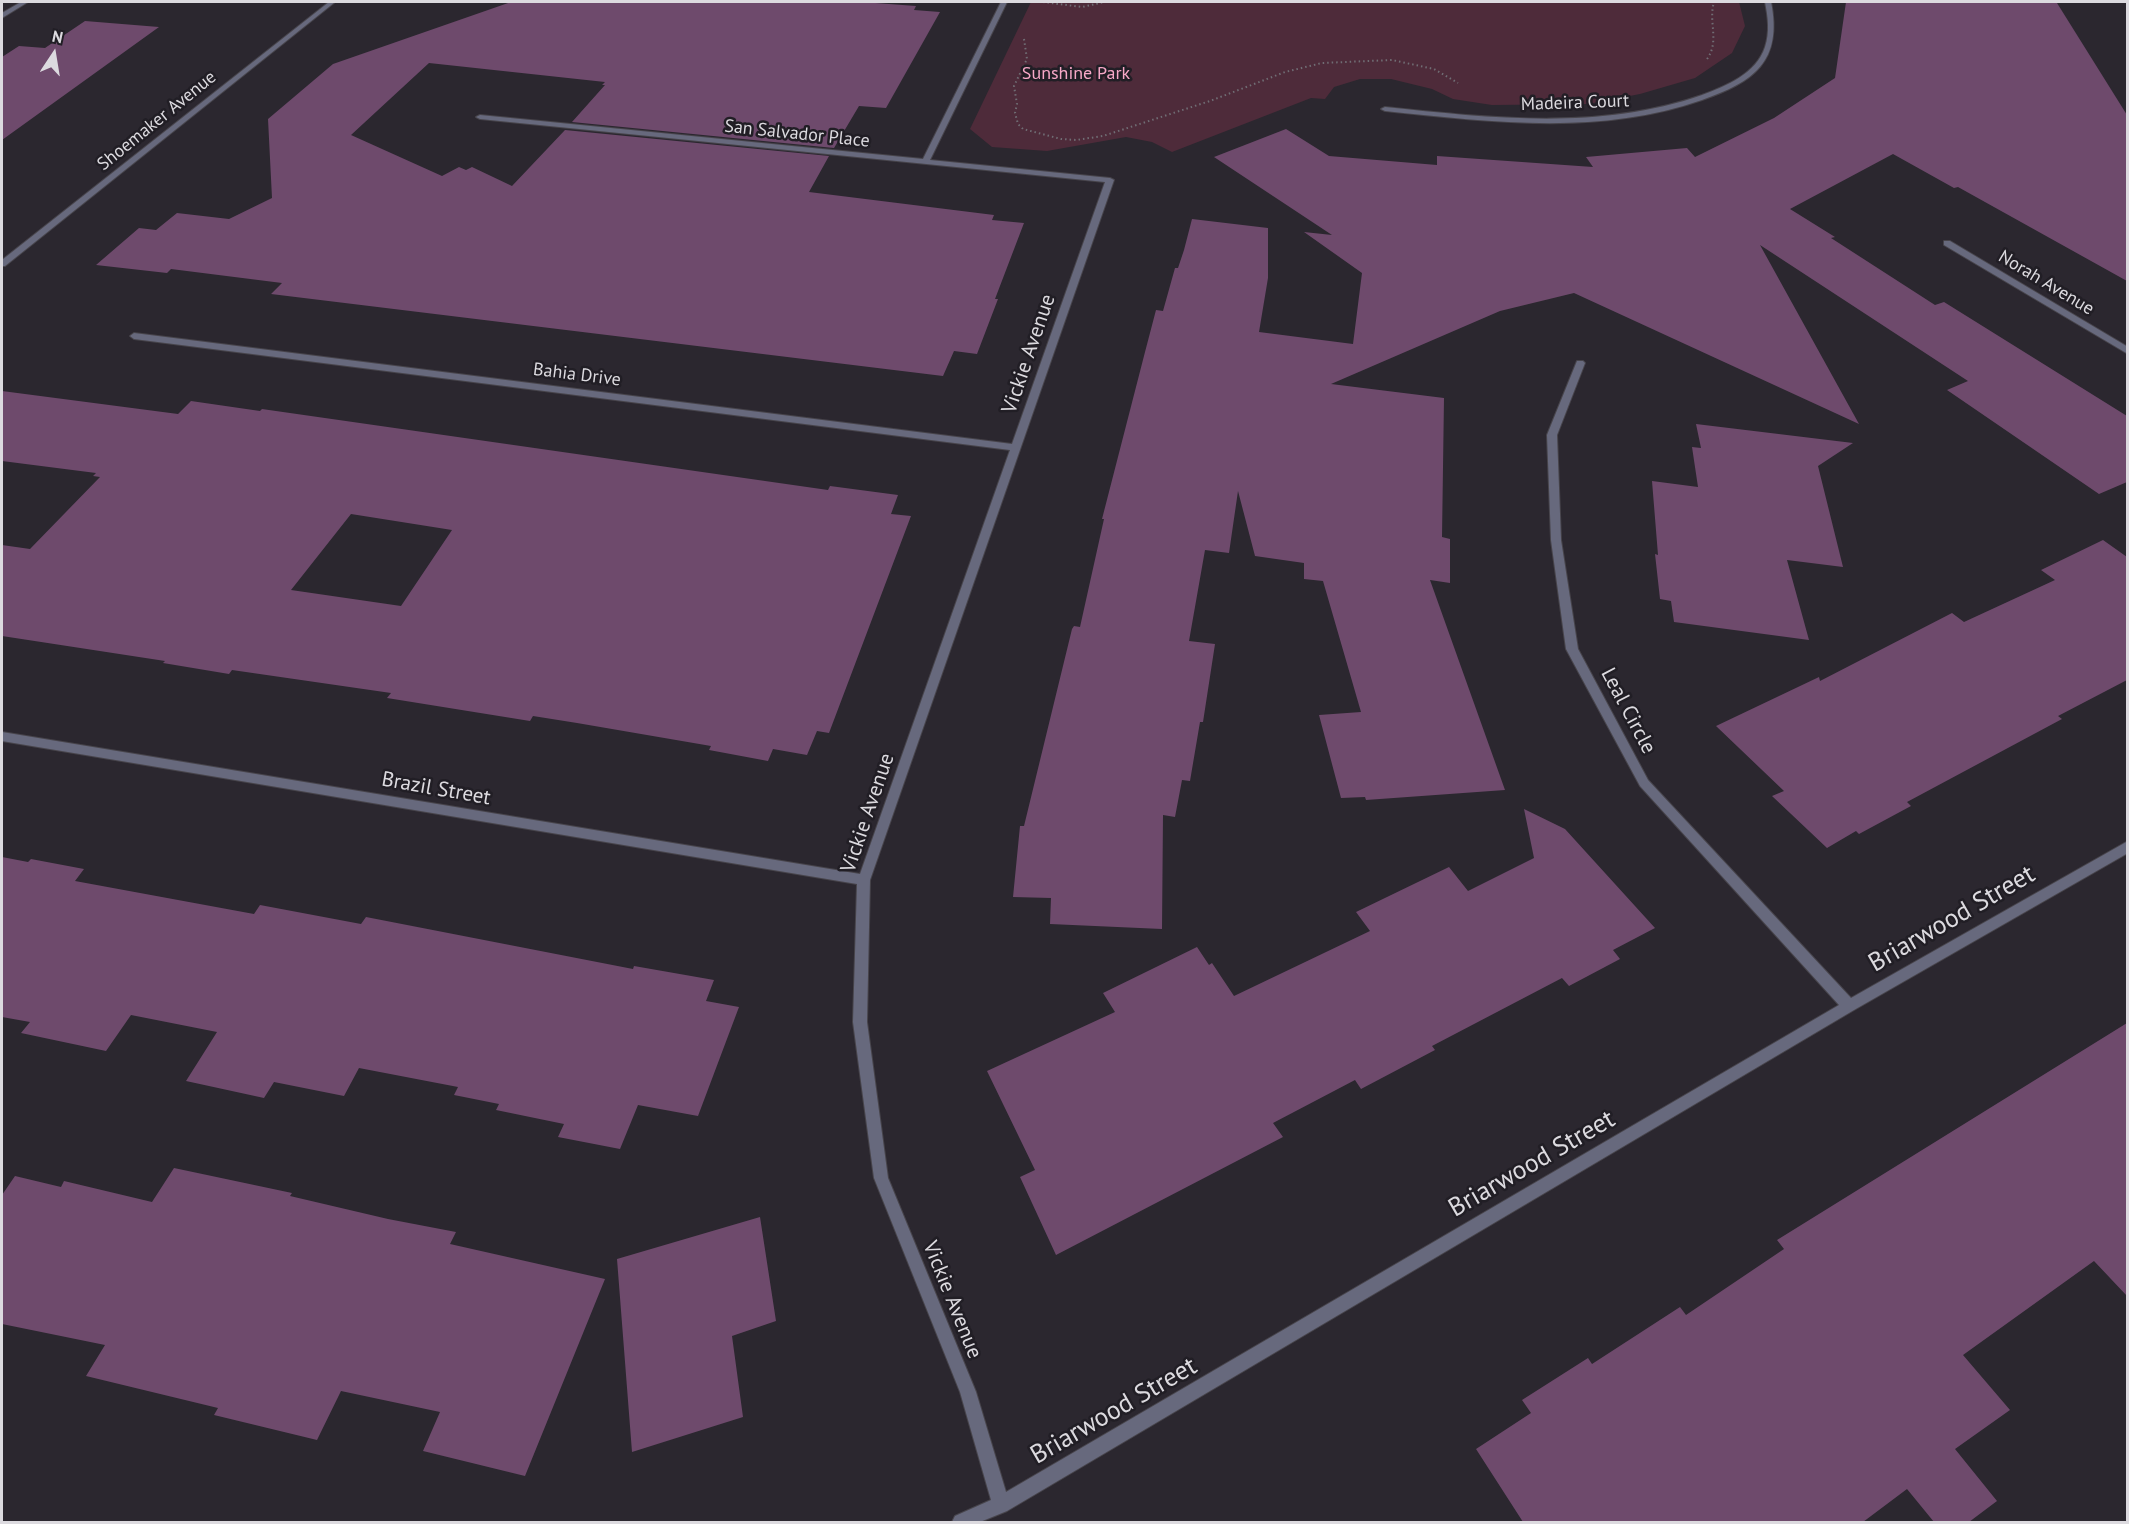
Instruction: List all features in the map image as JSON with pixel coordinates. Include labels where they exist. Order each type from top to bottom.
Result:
[{"type":"street","points":[[2,16],[25,2]]},
{"type":"street","name":"Shoemaker Avenue","points":[[2,264],[332,2]]},
{"type":"street","points":[[925,162],[1004,2]]},
{"type":"street","name":"Madeira Court","points":[[1385,109],[1519,121],[1573,122],[1628,118],[1686,105],[1730,87],[1756,69],[1772,45],[1773,27],[1768,2]]},
{"type":"street","name":"San Salvador Place","points":[[480,117],[1110,180]]},
{"type":"street","name":"Vickie Avenue","points":[[1001,1505],[968,1392],[881,1178],[860,1022],[864,880],[1110,180]]},
{"type":"street","name":"Norah Avenue","points":[[1947,243],[2127,351]]},
{"type":"street","name":"Bahia Drive","points":[[134,336],[1017,448]]},
{"type":"street","name":"Leal Circle","points":[[1580,363],[1552,435],[1556,540],[1572,649],[1644,783],[1849,1006]]},
{"type":"street","name":"Brazil Street","points":[[2,736],[864,880]]},
{"type":"street","name":"Briarwood Street","points":[[961,1522],[1001,1505],[1849,1006],[2127,846]]},
{"type":"path","points":[[1043,2],[1069,8],[1095,6],[1104,2]]},
{"type":"path","points":[[1707,59],[1714,51],[1716,43],[1711,16],[1714,2]]},
{"type":"path","points":[[1022,34],[1027,59],[1014,86],[1017,104],[1015,113],[1018,124],[1023,129],[1061,139],[1083,140],[1103,136],[1210,101],[1285,72],[1322,63],[1372,59],[1418,64],[1434,69],[1465,87]]},
{"type":"green space","name":"Sunshine Park","points":[[1031,2],[1739,2],[1745,26],[1732,53],[1695,78],[1640,94],[1588,104],[1492,105],[1453,99],[1432,89],[1391,79],[1360,79],[1334,87],[1325,99],[1311,98],[1172,152],[1152,142],[1126,137],[1047,151],[992,147],[970,129]]},
{"type":"building","points":[[511,2],[862,2],[916,6],[914,10],[940,12],[886,108],[859,106],[834,148],[572,122],[605,85],[602,85],[605,82],[429,63],[351,135],[442,176],[459,167],[466,170],[472,167],[512,186],[565,130],[829,156],[809,192],[994,215],[992,220],[1024,223],[977,354],[954,351],[943,376],[271,294],[282,283],[171,269],[167,273],[96,265],[139,228],[156,230],[177,213],[229,219],[272,198],[268,119],[333,64]]},
{"type":"building","points":[[1846,2],[2057,3],[2127,115],[2127,281],[1958,187],[1954,188],[1893,154],[1790,209],[1935,305],[1944,302],[2127,416],[2127,482],[2099,494],[1947,390],[1968,381],[1760,245],[1859,424],[1574,293],[1500,311],[1331,384],[1444,398],[1442,537],[1450,539],[1450,583],[1430,580],[1505,790],[1366,800],[1365,797],[1341,798],[1319,715],[1361,712],[1323,581],[1304,579],[1304,563],[1255,556],[1238,491],[1229,553],[1205,550],[1189,641],[1215,644],[1203,722],[1200,722],[1190,781],[1182,780],[1175,817],[1163,815],[1162,929],[1050,924],[1051,898],[1013,897],[1020,826],[1024,826],[1072,629],[1074,626],[1080,627],[1104,519],[1102,519],[1156,310],[1163,311],[1192,219],[1268,228],[1268,278],[1259,332],[1353,344],[1362,273],[1304,232],[1332,235],[1214,157],[1286,129],[1329,156],[1437,165],[1437,156],[1593,167],[1586,157],[1687,148],[1695,157],[1774,118],[1835,78]]},
{"type":"building","points":[[85,21],[159,27],[2,140],[2,57],[19,46],[45,48]]},
{"type":"building","points":[[2,391],[178,414],[191,401],[260,411],[262,409],[828,490],[830,486],[898,495],[891,514],[911,516],[829,733],[817,731],[807,755],[773,749],[768,761],[709,750],[711,746],[577,723],[533,716],[530,721],[387,698],[391,693],[232,670],[229,674],[163,663],[165,661],[2,636],[2,545],[30,549],[100,477],[93,476],[96,473],[2,461]],"holes":[[[351,514],[452,530],[401,606],[291,590]]]},
{"type":"building","points":[[1696,424],[1853,443],[1818,466],[1843,567],[1787,560],[1809,640],[1674,622],[1671,601],[1660,599],[1655,554],[1658,555],[1652,481],[1698,487],[1692,447],[1701,448]]},
{"type":"building","points":[[2103,540],[2127,557],[2127,680],[2058,716],[2062,719],[1907,802],[1911,806],[1859,834],[1856,831],[1827,848],[1772,796],[1784,791],[1716,726],[1819,677],[1820,681],[1952,613],[1964,622],[2055,580],[2041,570]]},
{"type":"building","points":[[1524,809],[1565,829],[1655,928],[1613,950],[1620,959],[1569,986],[1562,978],[1432,1046],[1435,1050],[1361,1089],[1355,1080],[1273,1123],[1283,1137],[1056,1255],[1020,1177],[1035,1170],[987,1071],[1115,1012],[1103,993],[1197,947],[1209,965],[1212,963],[1234,996],[1370,931],[1356,912],[1449,867],[1468,891],[1534,858]]},
{"type":"building","points":[[2,857],[28,862],[31,859],[84,869],[75,881],[254,914],[260,905],[361,924],[366,917],[633,969],[634,966],[714,980],[706,1001],[739,1007],[698,1116],[638,1105],[620,1149],[558,1137],[564,1124],[496,1110],[499,1104],[454,1095],[458,1087],[359,1068],[344,1096],[274,1082],[264,1098],[186,1081],[217,1032],[131,1015],[106,1051],[21,1033],[30,1022],[2,1017]]},
{"type":"building","points":[[2127,1023],[2127,1296],[2094,1261],[1963,1355],[2010,1410],[1955,1449],[1997,1501],[1969,1522],[1934,1522],[1907,1489],[1863,1522],[1523,1522],[1476,1449],[1531,1413],[1522,1400],[1588,1358],[1592,1364],[1680,1307],[1686,1315],[1784,1249],[1777,1240]]},
{"type":"building","points":[[174,1168],[292,1193],[290,1196],[388,1219],[456,1232],[450,1244],[605,1279],[525,1476],[423,1451],[440,1412],[341,1391],[317,1440],[214,1415],[218,1408],[86,1376],[105,1345],[2,1324],[2,1195],[15,1176],[61,1187],[64,1181],[152,1202]]},
{"type":"building","points":[[760,1217],[776,1321],[732,1336],[743,1417],[632,1452],[617,1259]]}]
